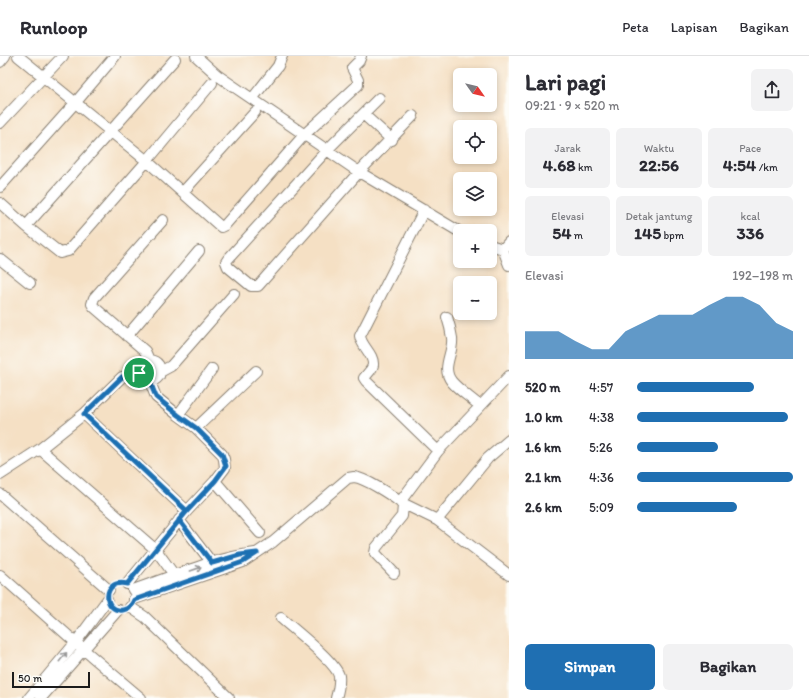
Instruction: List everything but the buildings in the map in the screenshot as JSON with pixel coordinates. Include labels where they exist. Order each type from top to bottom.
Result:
[{"type":"street","points":[[0,62],[5,56]]},
{"type":"street","points":[[18,56],[111,130],[221,227],[225,225],[305,134],[358,85],[358,80],[352,68],[359,61],[361,56]]},
{"type":"street","points":[[0,123],[63,56]]},
{"type":"street","points":[[0,187],[115,56]]},
{"type":"street","points":[[196,56],[218,75],[359,172],[453,228]]},
{"type":"street","points":[[252,99],[278,66],[282,56]]},
{"type":"street","points":[[26,226],[175,59]]},
{"type":"street","points":[[0,203],[60,253],[68,251],[147,161],[212,83]]},
{"type":"street","points":[[379,98],[327,150],[228,259],[226,262],[228,267],[251,286],[258,286],[359,172],[392,140],[413,116]]},
{"type":"street","points":[[183,192],[255,112]]},
{"type":"street","points":[[363,114],[392,140]]},
{"type":"street","points":[[424,210],[360,336],[363,346],[372,359],[373,366],[364,378],[366,381],[438,451]]},
{"type":"street","points":[[149,360],[144,351],[92,304],[163,220]]},
{"type":"street","points":[[506,246],[509,265]]},
{"type":"street","points":[[127,336],[199,251]]},
{"type":"street","points":[[0,259],[30,284]]},
{"type":"street","points":[[160,372],[171,366],[234,294]]},
{"type":"street","points":[[447,317],[452,338],[451,351],[447,365],[448,374],[452,382],[480,406]]},
{"type":"street","points":[[149,360],[156,362],[160,368],[157,379],[150,382],[143,380],[139,373],[142,362],[149,360]]},
{"type":"street","points":[[178,415],[212,369]]},
{"type":"street","points":[[196,428],[256,371]]},
{"type":"street","points":[[0,475],[40,449],[84,414],[122,377],[139,373]]},
{"type":"street","points":[[400,502],[438,451],[509,376]]},
{"type":"street","points":[[28,698],[43,691],[179,520],[225,468],[222,454],[196,428],[156,397],[150,382]]},
{"type":"street","points":[[84,414],[187,511]]},
{"type":"street","points":[[436,520],[488,458],[509,440]]},
{"type":"street","points":[[40,449],[156,550],[175,576]]},
{"type":"street","points":[[122,592],[243,562],[299,522],[348,478],[354,477],[384,491],[400,502],[436,520],[509,575]]},
{"type":"street","points":[[215,481],[260,533]]},
{"type":"street","points":[[0,494],[122,592],[145,617],[229,698]]},
{"type":"street","points":[[394,573],[375,553],[375,551],[402,516],[403,506],[400,502]]},
{"type":"street","points":[[179,520],[212,563]]},
{"type":"street","points":[[122,592],[124,610],[118,610],[111,607],[122,592],[212,563],[240,555],[257,553]]},
{"type":"street","points":[[0,575],[141,698]]},
{"type":"street","points":[[79,645],[118,610]]},
{"type":"street","points":[[281,618],[331,663],[339,675],[339,688],[336,698]]},
{"type":"street","points":[[43,691],[55,698]]},
{"type":"route","points":[[139,373],[122,377],[84,414],[187,511],[180,519],[179,520],[212,563],[240,555],[257,553],[243,562],[134,600],[130,606],[124,610],[118,610],[111,607],[108,600],[109,590],[114,585],[120,583],[127,584],[179,520],[187,511],[215,481],[226,466],[222,454],[196,428],[156,397],[150,382],[143,380],[139,373]]}]
